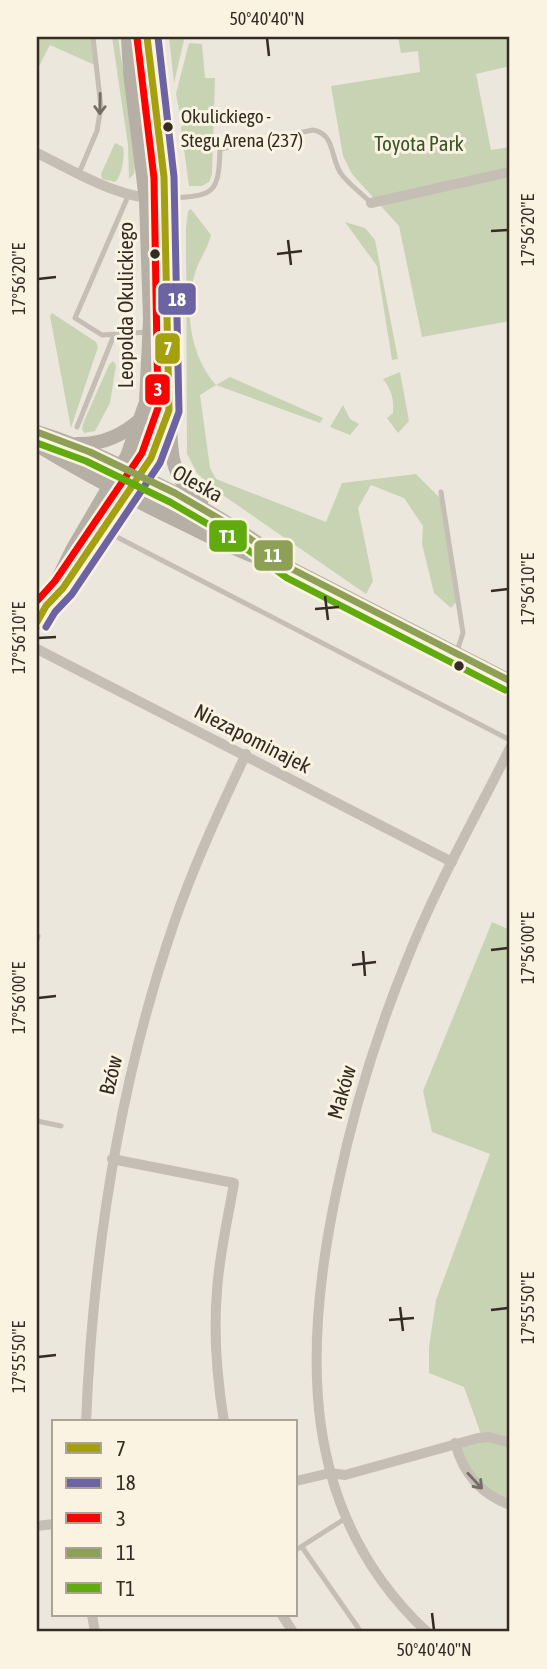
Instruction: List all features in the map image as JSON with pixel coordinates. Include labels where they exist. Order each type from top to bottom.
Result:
[{"type":"street","points":[[122,37],[130,73]]},
{"type":"street","name":"Leopolda Okulickiego","points":[[46,606],[72,550],[122,466],[142,418],[148,381],[150,332],[146,200],[128,37]]},
{"type":"street","name":"Leopolda Okulickiego","points":[[46,606],[63,588],[151,458],[169,410],[164,200],[160,134],[148,40]]},
{"type":"street","points":[[37,153],[146,200]]},
{"type":"street","points":[[371,203],[510,172]]},
{"type":"street","name":"Leopolda Okulickiego","points":[[146,200],[164,200]]},
{"type":"street","points":[[169,410],[174,466],[184,485],[204,508]]},
{"type":"street","points":[[74,444],[94,444],[112,438],[131,428],[142,418]]},
{"type":"street","name":"Oleska","points":[[37,432],[74,444],[204,508],[266,547],[292,569]]},
{"type":"street","name":"Oleska","points":[[37,445],[125,495],[257,559],[292,569],[510,681]]},
{"type":"street","points":[[37,622],[46,606]]},
{"type":"street","name":"Niezapominajek","points":[[37,649],[452,862]]},
{"type":"street","name":"Maków","points":[[427,1632],[386,1586],[356,1539],[330,1473],[322,1428],[315,1349],[320,1280],[333,1204],[352,1122],[380,1031],[407,959],[452,862],[510,748]]},
{"type":"street","name":"Bzów","points":[[86,1420],[93,1310],[112,1159],[138,1037],[159,967],[198,859],[246,754]]},
{"type":"street","points":[[112,1159],[234,1183],[220,1261],[216,1304],[216,1362],[223,1420]]},
{"type":"street","points":[[298,1481],[330,1473],[345,1475],[455,1443],[489,1437],[510,1443]]},
{"type":"street","points":[[455,1443],[464,1468],[474,1483],[490,1496],[510,1505]]},
{"type":"street","points":[[283,1616],[293,1632]]},
{"type":"lane","points":[[79,173],[97,131],[101,107],[93,37]]},
{"type":"lane","points":[[164,200],[203,195],[212,190],[218,180],[220,149],[313,130],[327,139],[341,174],[371,203]]},
{"type":"lane","points":[[129,194],[75,318],[102,335],[150,332]]},
{"type":"lane","points":[[77,427],[114,335]]},
{"type":"lane","points":[[441,492],[463,633],[456,654]]},
{"type":"lane","points":[[113,535],[510,740]]},
{"type":"lane","points":[[37,1121],[61,1126]]},
{"type":"lane","points":[[346,1518],[299,1549],[361,1632]]},
{"type":"green space","points":[[37,37],[93,37],[97,66],[50,45],[37,70]]},
{"type":"green space","points":[[112,37],[118,37],[136,158],[134,174],[129,179],[128,145]]},
{"type":"green space","points":[[169,37],[183,37],[184,40],[174,83]]},
{"type":"green space","name":"Toyota Park","points":[[398,37],[510,37],[510,66],[476,74],[491,150],[510,147],[510,321],[422,337],[399,226],[352,174],[343,156],[331,86],[420,72],[418,51],[401,53]]},
{"type":"green space","points":[[189,43],[202,44],[205,78],[215,78],[212,174],[209,182],[202,186],[189,186],[181,127],[187,123],[186,113],[179,110],[176,94]]},
{"type":"green space","points":[[115,143],[123,147],[124,155],[121,171],[115,182],[102,179],[101,174]]},
{"type":"green space","points":[[191,209],[211,235],[192,284],[190,315],[191,330],[200,360],[216,385],[200,395],[210,468],[216,479],[326,522],[342,483],[416,474],[443,501],[459,599],[451,608],[434,593],[422,544],[423,526],[404,498],[371,485],[358,508],[373,581],[366,594],[214,489],[197,473],[187,454],[186,229],[188,211]]},
{"type":"green space","points":[[345,222],[365,228],[375,240],[398,359],[392,360],[377,266]]},
{"type":"green space","points":[[52,313],[96,342],[98,347],[71,428],[50,316]]},
{"type":"green space","points":[[113,361],[116,365],[110,403],[95,431],[84,433],[84,421]]},
{"type":"green space","points":[[400,372],[409,421],[398,433],[387,418],[393,413],[393,403],[383,379]]},
{"type":"green space","points":[[230,377],[323,418],[320,423],[216,385]]},
{"type":"green space","points":[[343,405],[350,419],[359,424],[350,435],[330,427]]},
{"type":"green space","points":[[492,922],[510,930],[510,1505],[474,1483],[455,1443],[482,1437],[464,1387],[429,1373],[429,1347],[436,1300],[490,1154],[432,1132],[423,1091]]},
{"type":"transit line","name":"7","points":[[37,622],[151,458],[169,410],[164,177],[147,37]]},
{"type":"transit line","name":"18","points":[[46,627],[55,612],[72,594],[160,463],[179,412],[174,177],[158,37]]},
{"type":"transit line","name":"3","points":[[37,601],[55,581],[142,453],[158,408],[154,178],[137,38]]},
{"type":"transit line","name":"11","points":[[37,432],[90,452],[175,493],[235,528],[292,569],[510,681]]},
{"type":"transit line","name":"T1","points":[[37,443],[86,461],[170,502],[230,537],[287,578],[505,690]]},
{"type":"place","name":"Okulickiego - Stegu Arena (237)","points":[[168,127]]}]
